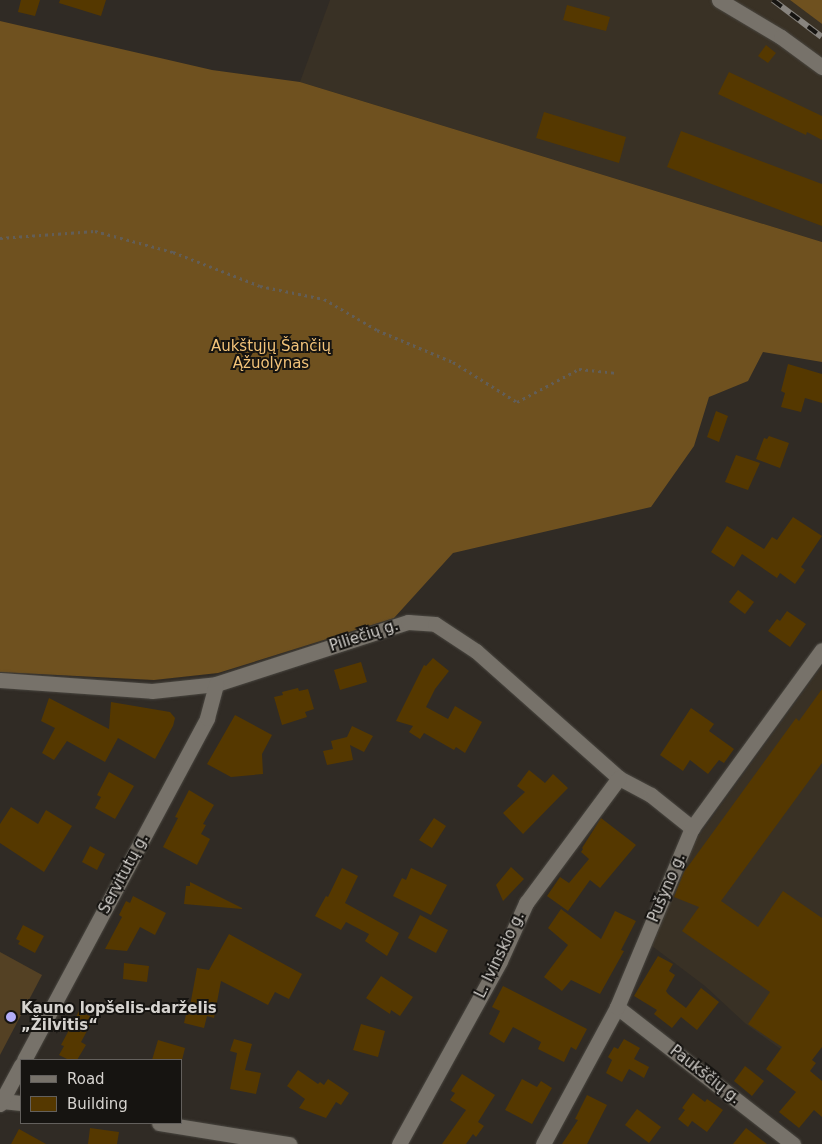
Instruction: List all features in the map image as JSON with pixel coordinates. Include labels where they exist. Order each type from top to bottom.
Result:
[{"type":"street","points":[[719,0],[781,37],[822,67]]},
{"type":"street","name":"Piliečių g.","points":[[0,680],[152,691],[216,684],[408,622],[435,624],[476,651],[619,778],[651,795],[692,828]]},
{"type":"street","name":"Pušyno g.","points":[[544,1144],[617,1007],[692,828],[822,650]]},
{"type":"street","name":"Servitutų g.","points":[[25,1059],[207,718],[216,684]]},
{"type":"street","name":"L. Ivinskio g.","points":[[399,1144],[500,961],[526,903],[619,778]]},
{"type":"street","name":"Paukščių g.","points":[[617,1007],[793,1144]]},
{"type":"street","points":[[20,1067],[1,1102],[20,1103]]},
{"type":"street","points":[[165,1124],[290,1144]]},
{"type":"path","points":[[0,238],[95,231],[173,252],[260,286],[324,299],[377,330],[452,362],[517,402],[579,369],[616,373]]},
{"type":"shaded area","points":[[330,0],[790,0],[822,24],[822,242],[300,82]]},
{"type":"shaded area","points":[[822,666],[822,1026],[797,1061],[746,1024],[705,986],[652,946],[690,848]]},
{"type":"shaded area","name":"Kauno lopšelis-darželis „Žilvitis“","points":[[0,952],[42,975],[0,1055]]},
{"type":"green space","points":[[790,0],[822,0],[822,24]]},
{"type":"green space","name":"Aukštųjų Šančių Ąžuolynas","points":[[0,21],[212,70],[300,82],[822,242],[822,362],[763,352],[748,381],[709,397],[694,446],[651,507],[453,553],[394,618],[218,673],[154,680],[0,672]]},
{"type":"building","points":[[21,0],[40,0],[35,16],[18,12]]},
{"type":"building","points":[[60,0],[106,0],[101,16],[59,3]]},
{"type":"building","points":[[567,5],[610,17],[606,31],[563,20]]},
{"type":"building","points":[[766,45],[776,53],[768,63],[758,56]]},
{"type":"building","points":[[729,72],[822,116],[822,140],[807,132],[806,135],[718,94]]},
{"type":"building","points":[[544,112],[626,137],[619,163],[536,138]]},
{"type":"building","points":[[681,131],[822,184],[822,226],[667,167]]},
{"type":"building","points":[[788,364],[822,374],[822,403],[805,398],[801,412],[781,407],[785,393],[781,391]]},
{"type":"building","points":[[716,411],[728,416],[719,442],[707,437]]},
{"type":"building","points":[[769,436],[789,443],[780,468],[756,459],[764,438],[767,439]]},
{"type":"building","points":[[736,455],[760,463],[748,490],[725,482]]},
{"type":"building","points":[[793,517],[822,536],[801,567],[805,570],[795,584],[780,573],[777,578],[742,554],[734,567],[711,552],[727,526],[764,549],[772,537],[777,540]]},
{"type":"building","points":[[738,590],[754,602],[745,614],[729,602]]},
{"type":"building","points":[[787,611],[806,624],[790,647],[768,631],[777,619],[780,621]]},
{"type":"building","points":[[433,658],[449,671],[435,689],[426,707],[448,719],[455,706],[482,722],[465,753],[456,747],[454,750],[424,733],[420,739],[409,732],[413,726],[396,721],[424,665],[426,666]]},
{"type":"building","points":[[361,662],[367,682],[340,690],[334,670]]},
{"type":"building","points":[[298,688],[299,691],[308,689],[314,709],[305,712],[307,717],[282,725],[274,697],[283,695],[282,692]]},
{"type":"building","points":[[822,689],[822,763],[721,901],[758,927],[783,891],[822,918],[822,1047],[812,1060],[816,1063],[810,1071],[822,1081],[822,1117],[814,1110],[799,1128],[779,1112],[796,1092],[766,1069],[782,1047],[748,1024],[770,992],[682,931],[699,907],[674,897],[684,872],[796,718],[799,721]]},
{"type":"building","points":[[49,698],[109,729],[111,702],[170,712],[175,718],[173,726],[155,759],[118,738],[105,762],[67,741],[54,760],[42,753],[55,728],[41,721]]},
{"type":"building","points":[[691,708],[714,724],[709,731],[734,749],[724,763],[719,760],[708,774],[690,760],[683,771],[660,755]]},
{"type":"building","points":[[235,715],[272,735],[262,754],[263,774],[231,777],[207,764]]},
{"type":"building","points":[[352,726],[373,736],[364,752],[350,745],[353,760],[327,765],[323,751],[333,749],[331,741],[347,737]]},
{"type":"building","points":[[529,770],[545,783],[553,774],[568,788],[523,834],[503,813],[525,792],[517,786]]},
{"type":"building","points":[[109,772],[134,786],[115,819],[95,808],[101,797],[97,795]]},
{"type":"building","points":[[189,790],[214,805],[203,824],[206,825],[201,834],[210,839],[197,865],[163,847],[178,818],[175,817]]},
{"type":"building","points":[[11,807],[38,824],[46,810],[72,826],[44,872],[0,843],[0,824]]},
{"type":"building","points":[[434,818],[446,826],[432,848],[419,840]]},
{"type":"building","points":[[601,818],[636,845],[600,888],[590,880],[568,911],[547,896],[560,877],[569,883],[589,859],[581,852],[582,848]]},
{"type":"building","points":[[90,846],[105,854],[97,870],[82,862]]},
{"type":"building","points":[[511,867],[524,879],[503,901],[496,885]]},
{"type":"building","points":[[342,868],[358,876],[345,903],[399,933],[387,956],[365,941],[369,934],[346,922],[341,930],[315,916],[326,896],[328,897]]},
{"type":"building","points":[[411,868],[447,885],[431,915],[393,896],[402,878],[406,880]]},
{"type":"building","points":[[190,882],[242,909],[184,904],[186,886],[190,886]]},
{"type":"building","points":[[133,896],[166,913],[155,935],[140,927],[127,951],[105,949],[122,917],[119,915],[126,901],[130,903]]},
{"type":"building","points":[[561,909],[601,939],[615,911],[636,921],[621,950],[624,951],[600,994],[571,980],[562,991],[544,977],[568,945],[548,928]]},
{"type":"building","points":[[420,915],[448,930],[436,953],[408,938]]},
{"type":"building","points":[[23,925],[44,936],[35,953],[18,944],[20,941],[16,939]]},
{"type":"building","points":[[229,934],[302,974],[289,999],[275,992],[268,1005],[221,981],[214,1018],[207,1016],[204,1028],[184,1023],[188,1006],[190,1006],[197,968],[209,970]]},
{"type":"building","points":[[658,956],[673,964],[669,971],[675,975],[666,991],[686,1008],[701,988],[719,1002],[697,1030],[681,1017],[672,1028],[654,1014],[657,1010],[634,996]]},
{"type":"building","points":[[124,963],[149,966],[147,982],[123,979]]},
{"type":"building","points":[[381,976],[413,997],[400,1016],[391,1010],[390,1014],[366,998]]},
{"type":"building","points":[[503,986],[587,1029],[576,1050],[571,1047],[564,1062],[538,1049],[541,1042],[513,1027],[504,1043],[489,1034],[500,1011],[492,1007]]},
{"type":"building","points":[[79,1011],[94,1018],[81,1042],[86,1045],[78,1059],[67,1059],[59,1055],[64,1046],[61,1045]]},
{"type":"building","points":[[361,1024],[385,1031],[378,1057],[353,1050]]},
{"type":"building","points":[[234,1039],[252,1044],[245,1070],[261,1073],[256,1094],[230,1089],[237,1053],[230,1051]]},
{"type":"building","points":[[624,1039],[640,1048],[634,1059],[649,1067],[644,1078],[629,1069],[622,1082],[606,1073],[612,1060],[608,1057],[614,1047],[618,1049]]},
{"type":"building","points":[[158,1040],[185,1048],[182,1060],[152,1059]]},
{"type":"building","points":[[745,1066],[764,1081],[752,1096],[734,1081]]},
{"type":"building","points":[[298,1070],[318,1084],[320,1082],[324,1085],[328,1079],[349,1093],[341,1105],[336,1102],[326,1118],[299,1108],[305,1099],[287,1086]]},
{"type":"building","points":[[462,1074],[495,1095],[478,1122],[484,1126],[476,1137],[473,1134],[466,1144],[442,1144],[466,1110],[450,1100],[455,1093],[451,1091]]},
{"type":"building","points":[[522,1079],[537,1087],[541,1081],[552,1088],[532,1124],[505,1110]]},
{"type":"building","points":[[693,1093],[705,1102],[707,1099],[723,1110],[707,1132],[692,1121],[688,1127],[678,1119],[685,1110],[682,1108]]},
{"type":"building","points":[[587,1095],[607,1105],[587,1144],[562,1144],[578,1120],[575,1119]]},
{"type":"building","points":[[637,1109],[661,1127],[649,1143],[625,1125]]},
{"type":"building","points":[[90,1128],[119,1132],[117,1144],[88,1144]]},
{"type":"building","points":[[746,1128],[767,1144],[733,1144]]},
{"type":"building","points":[[19,1129],[46,1144],[11,1144]]},
{"type":"railway","points":[[773,0],[822,37]]},
{"type":"place","name":"Kauno lopšelis-darželis „Žilvitis“","points":[[11,1017]]}]
